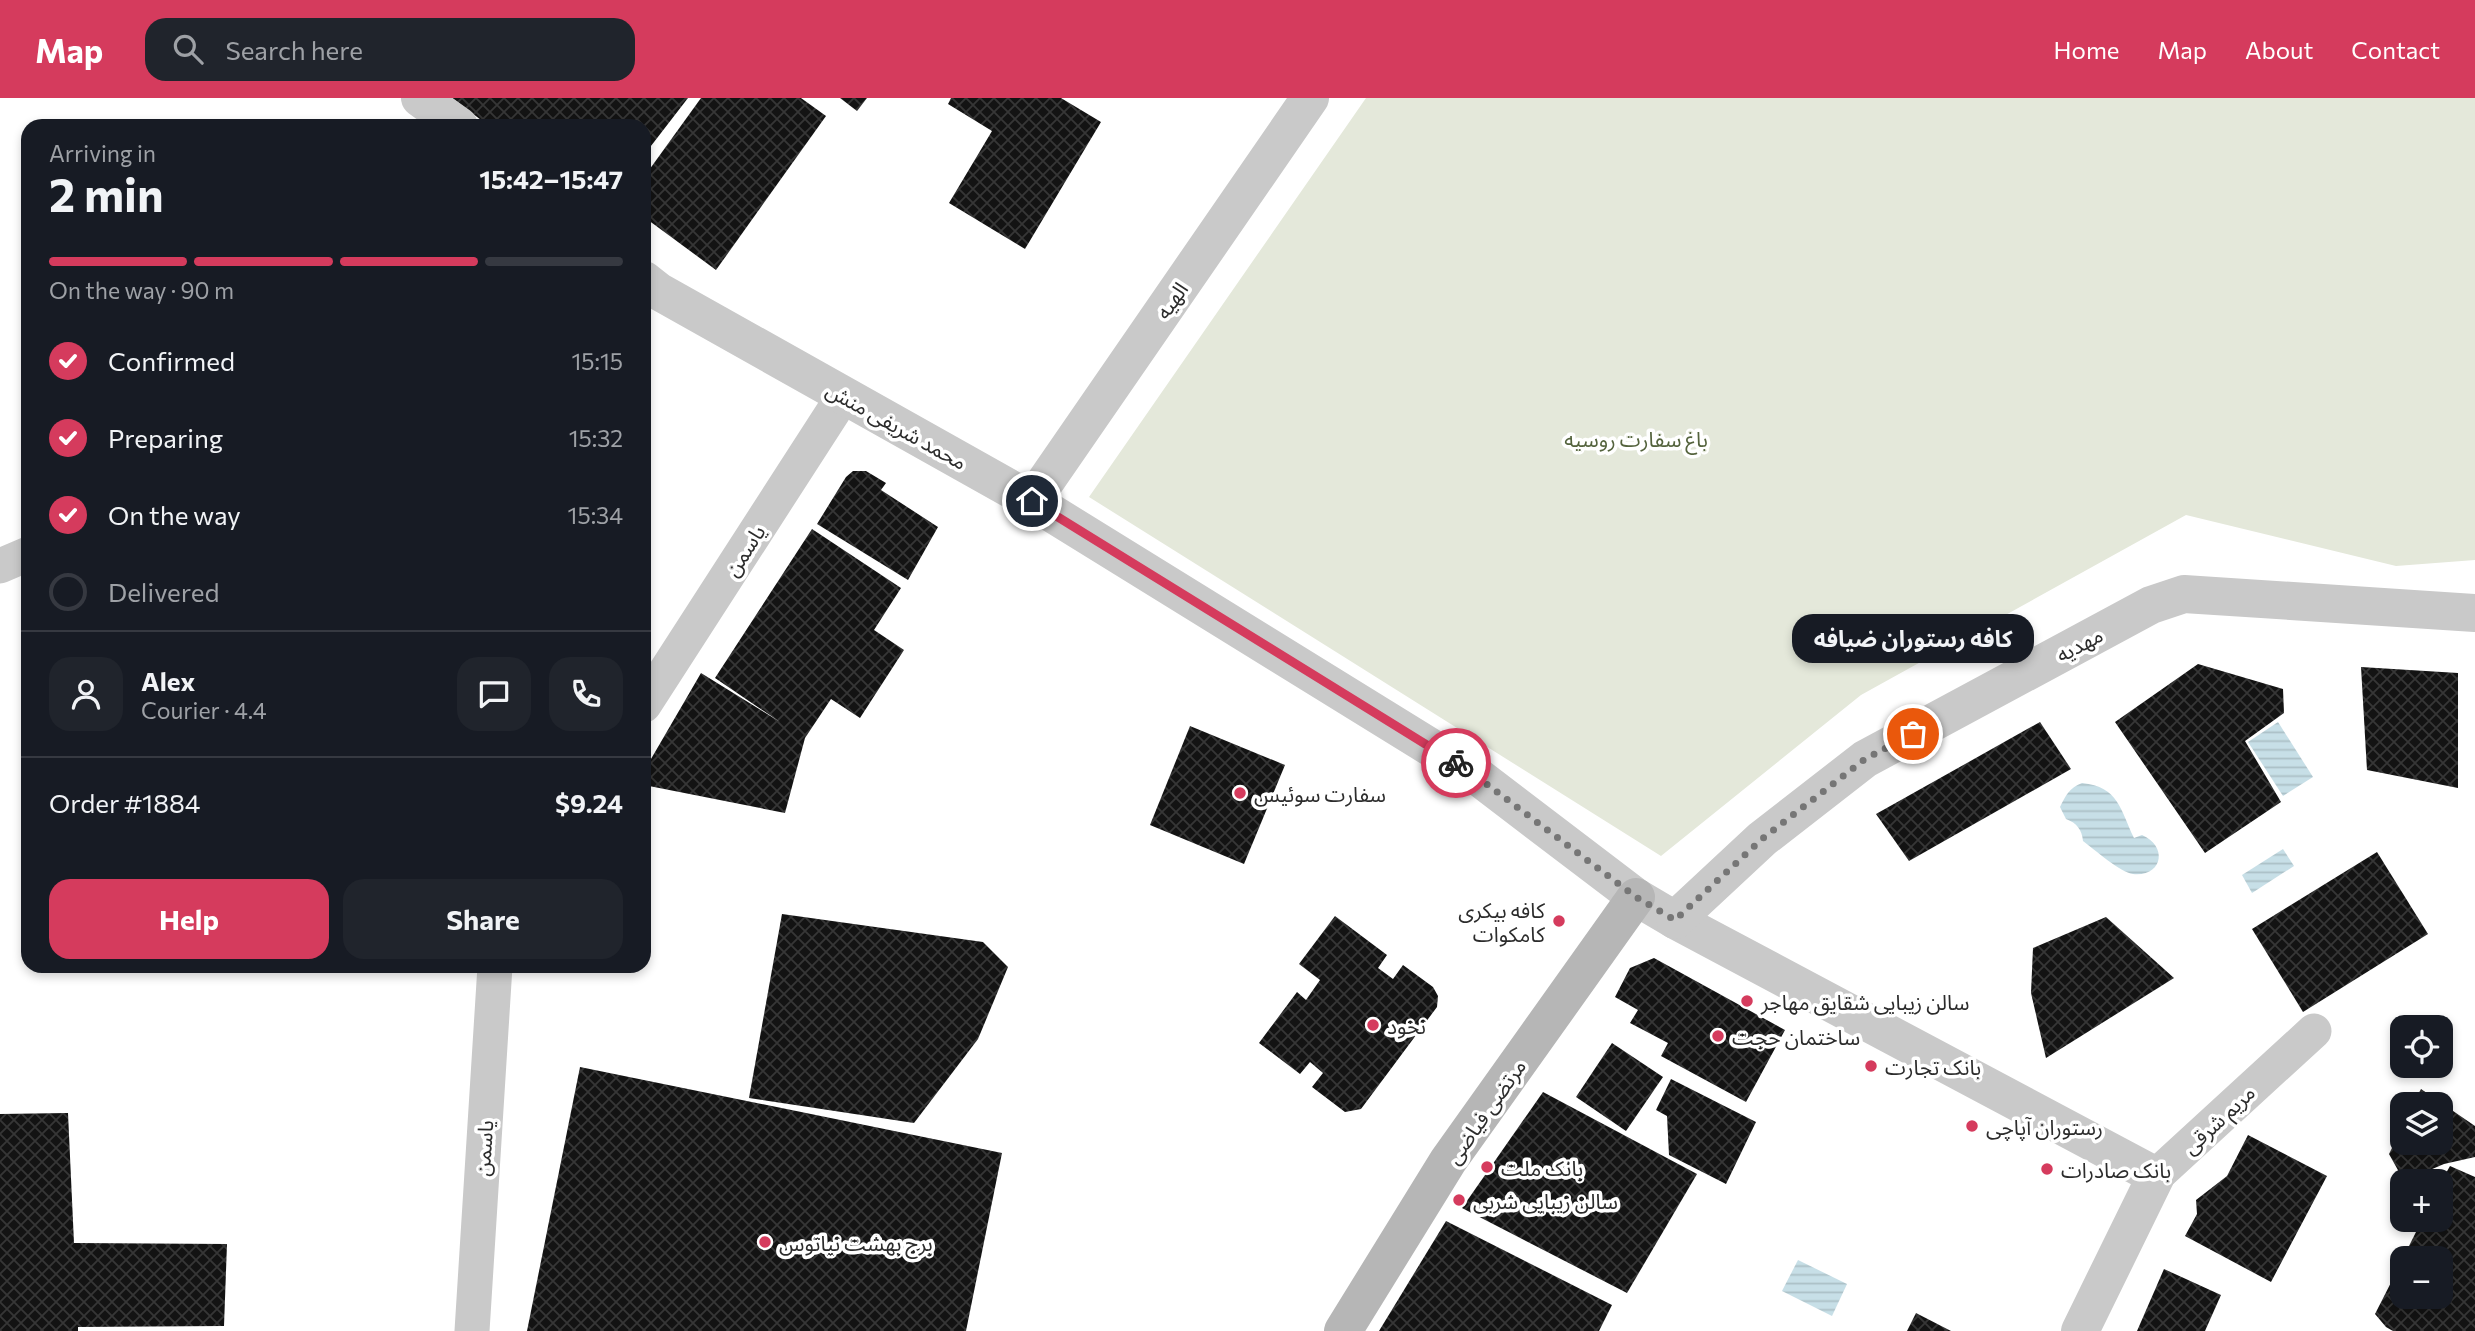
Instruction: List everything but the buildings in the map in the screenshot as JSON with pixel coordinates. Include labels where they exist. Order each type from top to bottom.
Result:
[{"type":"main road","name":"مرتضی فیاضی","points":[[1343,1331],[1448,1161],[1636,897]]},
{"type":"street","points":[[420,98],[450,119]]},
{"type":"street","name":"الهیه","points":[[1032,501],[1310,98]]},
{"type":"street","name":"محمد شریفی منش","points":[[651,290],[1032,501],[1476,776],[1636,897],[1675,920],[2155,1176]]},
{"type":"street","name":"یاسمن","points":[[651,694],[844,395]]},
{"type":"street","points":[[0,566],[21,557]]},
{"type":"street","name":"مهدیه","points":[[1675,920],[1762,839],[1865,759],[2151,605],[2184,594],[2475,613]]},
{"type":"street","name":"یاسمن","points":[[471,1331],[495,973]]},
{"type":"street","name":"مریم شرقی","points":[[2080,1331],[2155,1176],[2314,1031]]},
{"type":"green space","name":"باغ سفارت روسیه","points":[[1366,98],[2475,98],[2475,560],[2396,566],[2186,515],[1861,695],[1661,856],[1089,497]]},
{"type":"water","points":[[2278,722],[2313,777],[2283,796],[2248,742]]},
{"type":"water","points":[[2082,783],[2104,789],[2117,801],[2134,838],[2142,835],[2156,846],[2158,860],[2151,871],[2143,874],[2128,873],[2083,841],[2078,827],[2066,819],[2060,807],[2068,792]]},
{"type":"water","points":[[2283,849],[2294,866],[2252,893],[2242,875]]},
{"type":"water","points":[[1798,1260],[1847,1284],[1832,1316],[1782,1291]]},
{"type":"way so far","points":[[1456,763],[1636,897],[1675,920],[1762,839],[1865,759],[1913,734]]},
{"type":"place","name":"کافه رستوران ضیافه","points":[[1913,734]]},
{"type":"place","name":"سفارت سوئیس","points":[[1240,793]]},
{"type":"place","name":"کافه بیکری کامکوات","points":[[1559,921]]},
{"type":"place","name":"سالن زیبایی شقایق مهاجر","points":[[1747,1001]]},
{"type":"place","name":"نخود","points":[[1373,1025]]},
{"type":"place","name":"ساختمان حجت","points":[[1718,1036]]},
{"type":"place","name":"بانک تجارت","points":[[1871,1066]]},
{"type":"place","name":"رستوران آپاچی","points":[[1972,1126]]},
{"type":"place","name":"بانک ملت","points":[[1487,1167]]},
{"type":"place","name":"بانک صادرات","points":[[2047,1169]]},
{"type":"place","name":"سالن زیبایی شربی","points":[[1459,1200]]},
{"type":"place","name":"برج بهشت نیاتوس","points":[[765,1242]]},
{"type":"route","points":[[1032,501],[1456,763]]}]
